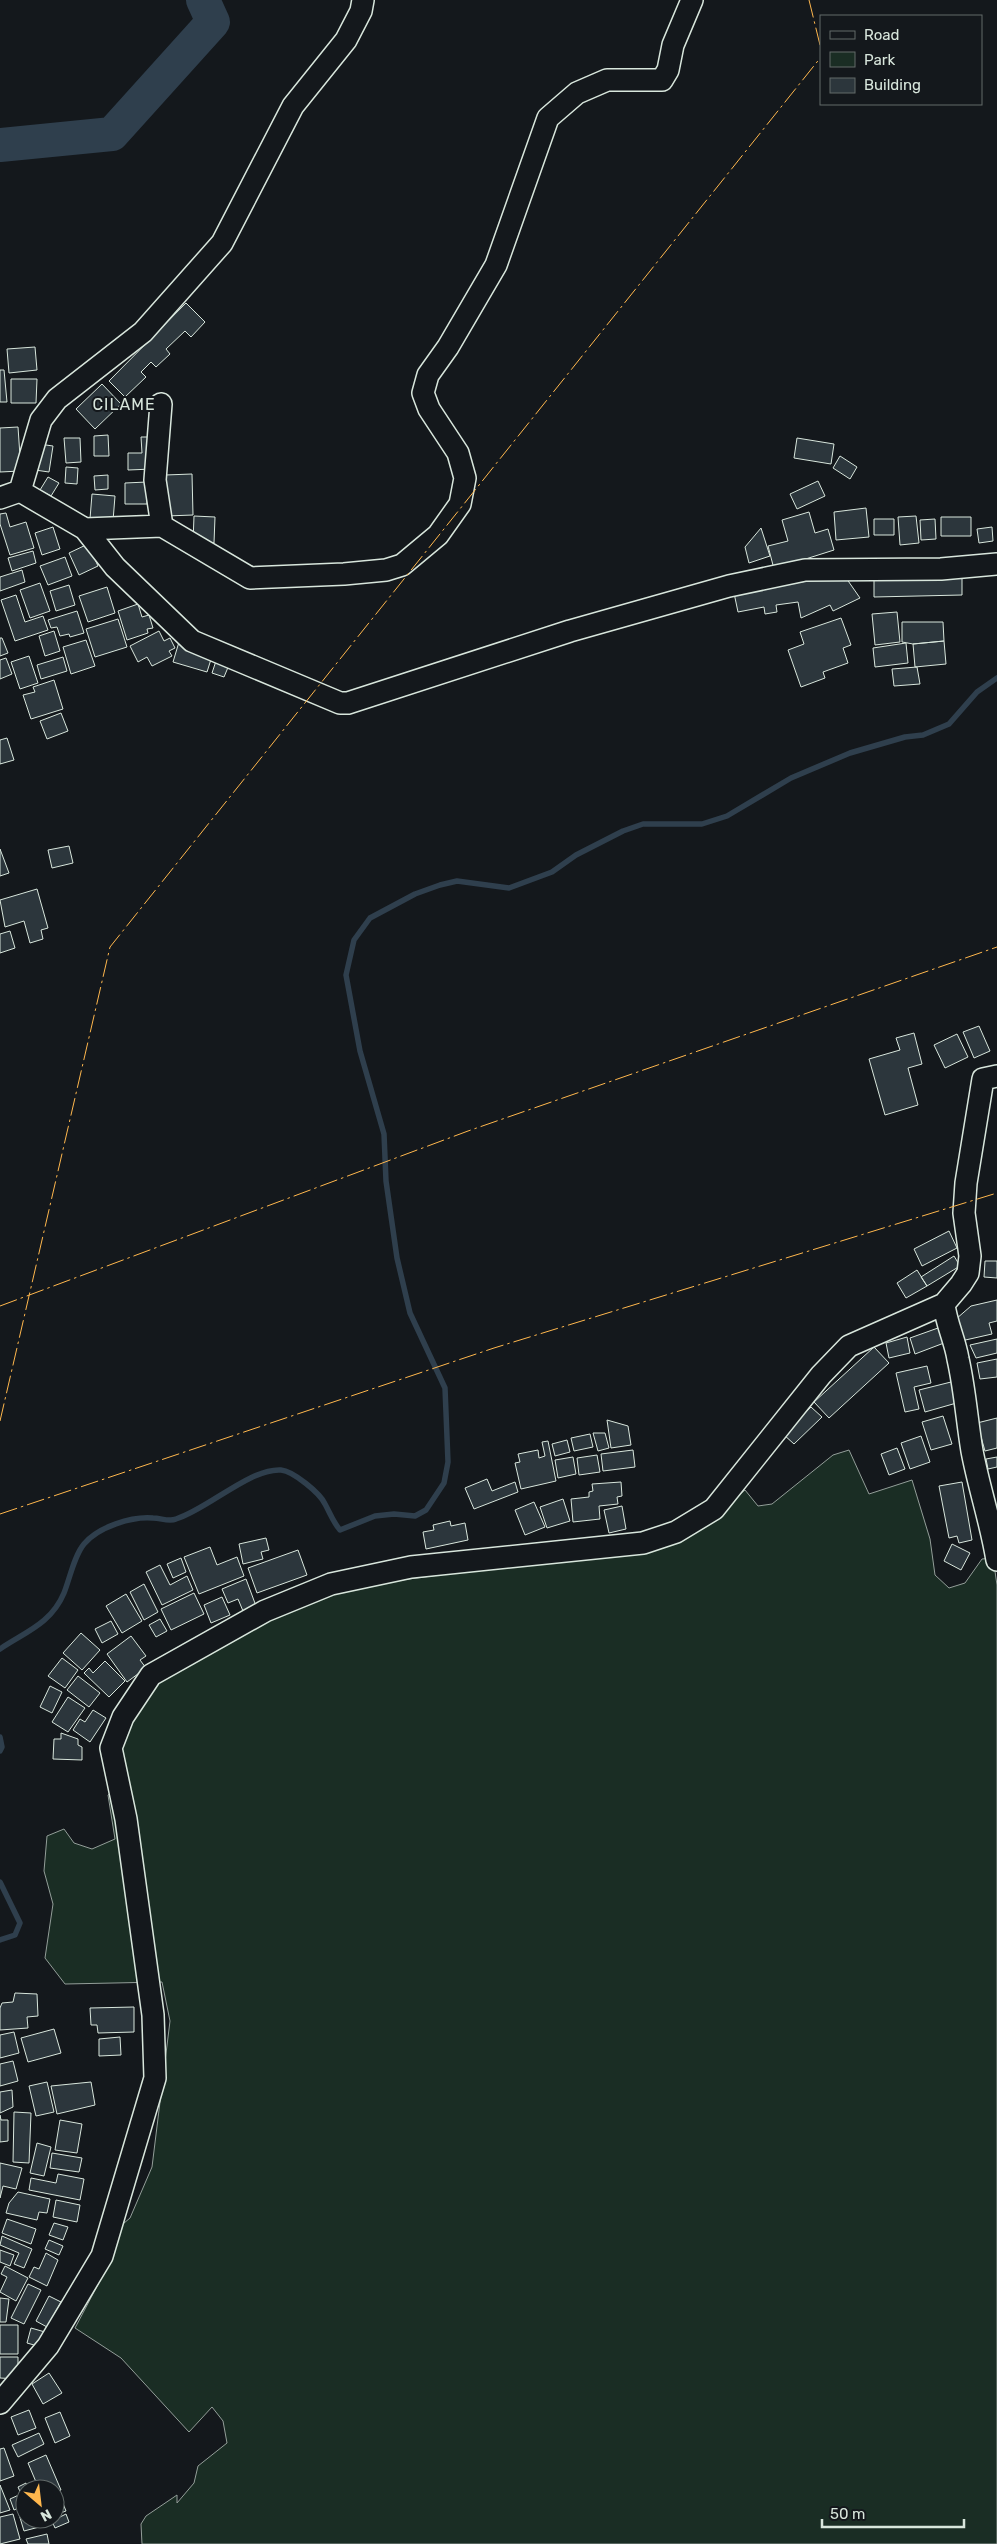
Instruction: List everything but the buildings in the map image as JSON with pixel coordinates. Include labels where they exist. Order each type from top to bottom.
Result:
[{"type":"street","points":[[363,0],[361,11],[346,40],[293,106],[222,243],[143,332],[57,399],[41,420],[10,494],[85,529],[162,526],[250,578],[344,574],[386,570],[402,565],[438,535],[460,504],[465,478],[458,453],[429,409],[423,393],[425,384],[428,375],[448,347],[496,265],[548,118],[577,93],[607,80],[662,80],[668,70],[673,45],[692,0]]},
{"type":"street","points":[[161,404],[155,480],[162,526]]},
{"type":"street","points":[[85,529],[115,568],[192,641],[340,703],[348,703],[570,631],[729,586],[805,570],[941,569],[997,564]]},
{"type":"street","points":[[0,2403],[48,2346],[102,2256],[155,2078],[153,2015],[126,1820],[111,1748],[123,1717],[151,1675],[265,1611],[331,1584],[411,1567],[643,1543],[676,1532],[714,1509],[745,1473],[798,1402],[849,1346],[944,1304],[962,1284],[968,1273],[970,1256],[964,1213],[969,1158],[983,1079],[988,1076],[997,1076]]},
{"type":"street","points":[[944,1304],[945,1318],[958,1357],[972,1449],[987,1518],[995,1536],[997,1560]]},
{"type":"green space","points":[[849,1450],[869,1494],[912,1480],[930,1539],[935,1575],[949,1588],[965,1583],[982,1559],[993,1558],[997,1585],[997,2544],[142,2544],[141,2524],[146,2516],[177,2495],[177,2503],[194,2483],[198,2466],[227,2443],[223,2421],[212,2407],[189,2432],[121,2358],[75,2328],[113,2256],[117,2229],[130,2218],[152,2167],[170,2021],[162,1982],[65,1984],[45,1958],[53,1904],[44,1871],[47,1836],[64,1829],[74,1843],[92,1849],[115,1839],[108,1795],[124,1781],[119,1750],[128,1719],[154,1679],[213,1646],[333,1589],[644,1548],[718,1513],[745,1490],[758,1506],[772,1504],[833,1455]]},
{"type":"waterway","points":[[0,145],[112,134],[213,22],[203,0]]},
{"type":"waterway","points":[[0,1649],[45,1620],[59,1604],[75,1561],[84,1544],[98,1532],[116,1524],[145,1518],[176,1519],[202,1507],[256,1475],[281,1470],[299,1478],[318,1494],[340,1530],[375,1516],[394,1514],[415,1516],[426,1510],[444,1483],[448,1462],[445,1388],[410,1313],[397,1258],[386,1181],[384,1134],[360,1051],[346,975],[354,940],[370,918],[415,894],[457,881],[509,888],[552,872],[576,855],[623,831],[643,824],[702,824],[727,816],[791,778],[850,753],[905,737],[923,735],[949,724],[977,692],[997,678]]},
{"type":"waterway","points":[[0,1737],[2,1747],[0,1751]]},
{"type":"waterway","points":[[0,1882],[20,1923],[15,1935],[0,1940]]},
{"type":"power","points":[[809,0],[820,45]]},
{"type":"power","points":[[0,1421],[110,947],[820,58]]},
{"type":"power","points":[[0,1306],[468,1131],[997,947]]},
{"type":"power","points":[[0,1514],[494,1348],[997,1193]]},
{"type":"district","name":"CILAME","points":[[124,404]]}]
